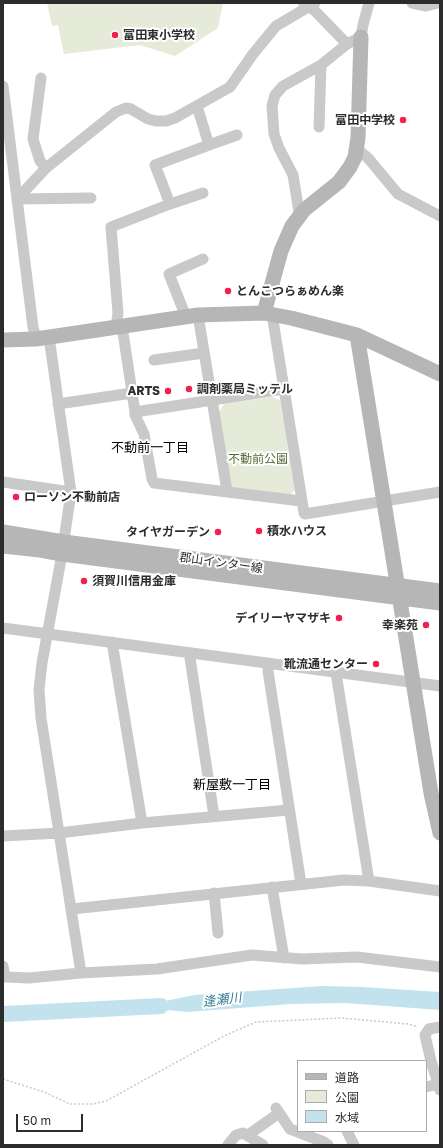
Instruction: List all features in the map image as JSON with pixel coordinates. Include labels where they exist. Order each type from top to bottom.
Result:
[{"type":"street","points":[[369,3],[361,37],[360,110],[357,149],[350,167],[340,182],[300,215],[292,226],[281,251],[268,314],[284,389],[304,513],[440,492]]},
{"type":"street","points":[[412,3],[426,6],[438,3]]},
{"type":"street","points":[[17,199],[46,168],[116,112],[126,108],[131,109],[148,119],[166,121],[175,118],[230,87],[253,54],[276,26],[309,4],[347,44]]},
{"type":"street","points":[[300,215],[293,174],[279,148],[274,134],[272,106],[275,95],[283,86],[321,65],[347,44],[361,37]]},
{"type":"street","points":[[319,127],[321,65]]},
{"type":"street","points":[[41,78],[33,139],[40,161],[46,168]]},
{"type":"street","points":[[3,86],[7,160],[17,199],[33,327],[42,338],[58,404],[71,492],[63,548],[42,663],[39,690],[59,833],[81,973]]},
{"type":"street","points":[[197,106],[210,144]]},
{"type":"street","points":[[170,204],[155,165],[237,135]]},
{"type":"street","points":[[357,149],[368,158],[398,194],[440,216]]},
{"type":"street","points":[[203,193],[111,227],[119,326],[135,415],[144,434],[152,479],[154,483],[301,501]]},
{"type":"street","points":[[17,199],[91,198]]},
{"type":"street","points":[[204,259],[169,274],[192,316],[204,352],[227,491]]},
{"type":"street","points":[[3,340],[42,338],[192,316],[268,314],[357,336],[440,374]]},
{"type":"street","points":[[357,336],[431,793],[440,833]]},
{"type":"street","points":[[154,360],[204,352]]},
{"type":"street","points":[[135,412],[284,389]]},
{"type":"street","points":[[58,404],[132,393]]},
{"type":"street","points":[[3,482],[62,492],[71,492]]},
{"type":"street","name":"郡山インター線","points":[[3,532],[63,548],[399,591],[440,591]]},
{"type":"street","points":[[3,546],[40,550],[63,548]]},
{"type":"street","points":[[399,591],[440,603]]},
{"type":"street","points":[[3,628],[440,686]]},
{"type":"street","points":[[112,642],[142,823]]},
{"type":"street","points":[[190,653],[214,816]]},
{"type":"street","points":[[268,664],[301,884]]},
{"type":"street","points":[[336,673],[369,881]]},
{"type":"street","points":[[3,836],[59,833],[142,823],[289,810]]},
{"type":"street","points":[[72,909],[344,880],[369,881],[440,891]]},
{"type":"street","points":[[272,887],[284,958]]},
{"type":"street","points":[[214,893],[218,933]]},
{"type":"street","points":[[3,966],[5,977],[29,978],[81,973],[157,969],[252,955],[302,959],[357,957],[440,966]]},
{"type":"street","points":[[427,1087],[439,1087],[425,1035],[434,1028]]},
{"type":"street","points":[[248,1135],[278,1111],[290,1129],[297,1132]]},
{"type":"street","points":[[298,1132],[328,1145]]},
{"type":"street","points":[[348,1132],[354,1145]]},
{"type":"street","points":[[228,1145],[236,1135],[243,1133],[263,1145]]},
{"type":"path","points":[[3,1079],[44,1092],[70,1104],[93,1104],[106,1101],[224,1036],[256,1022],[341,1018],[434,1028]]},
{"type":"green space","name":"富田東小学校","points":[[47,3],[223,3],[218,28],[175,56],[140,45],[64,54],[58,25],[52,26]]},
{"type":"green space","name":"不動前公園","points":[[272,397],[280,400],[295,490],[289,495],[234,489],[230,486],[219,412],[224,404]]},
{"type":"water","points":[[322,986],[440,992],[440,1010],[345,1003],[291,1004],[188,1012],[137,1007],[194,995]]},
{"type":"waterway","name":"逢瀬川","points":[[3,1014],[161,1006]]},
{"type":"place","name":"富田東小学校","points":[[115,35]]},
{"type":"place","name":"富田中学校","points":[[403,120]]},
{"type":"place","name":"とんこつらぁめん楽","points":[[228,291]]},
{"type":"place","name":"調剤薬局ミッテル","points":[[189,389]]},
{"type":"place","name":"ARTS","points":[[168,391]]},
{"type":"place","name":"ローソン不動前店","points":[[16,497]]},
{"type":"place","name":"積水ハウス","points":[[259,531]]},
{"type":"place","name":"タイヤガーデン","points":[[218,532]]},
{"type":"place","name":"須賀川信用金庫","points":[[84,581]]},
{"type":"place","name":"デイリーヤマザキ","points":[[339,618]]},
{"type":"place","name":"幸楽苑","points":[[426,625]]},
{"type":"place","name":"靴流通センター","points":[[376,664]]},
{"type":"district","name":"不動前一丁目","points":[[150,448]]},
{"type":"district","name":"新屋敷一丁目","points":[[232,785]]}]
